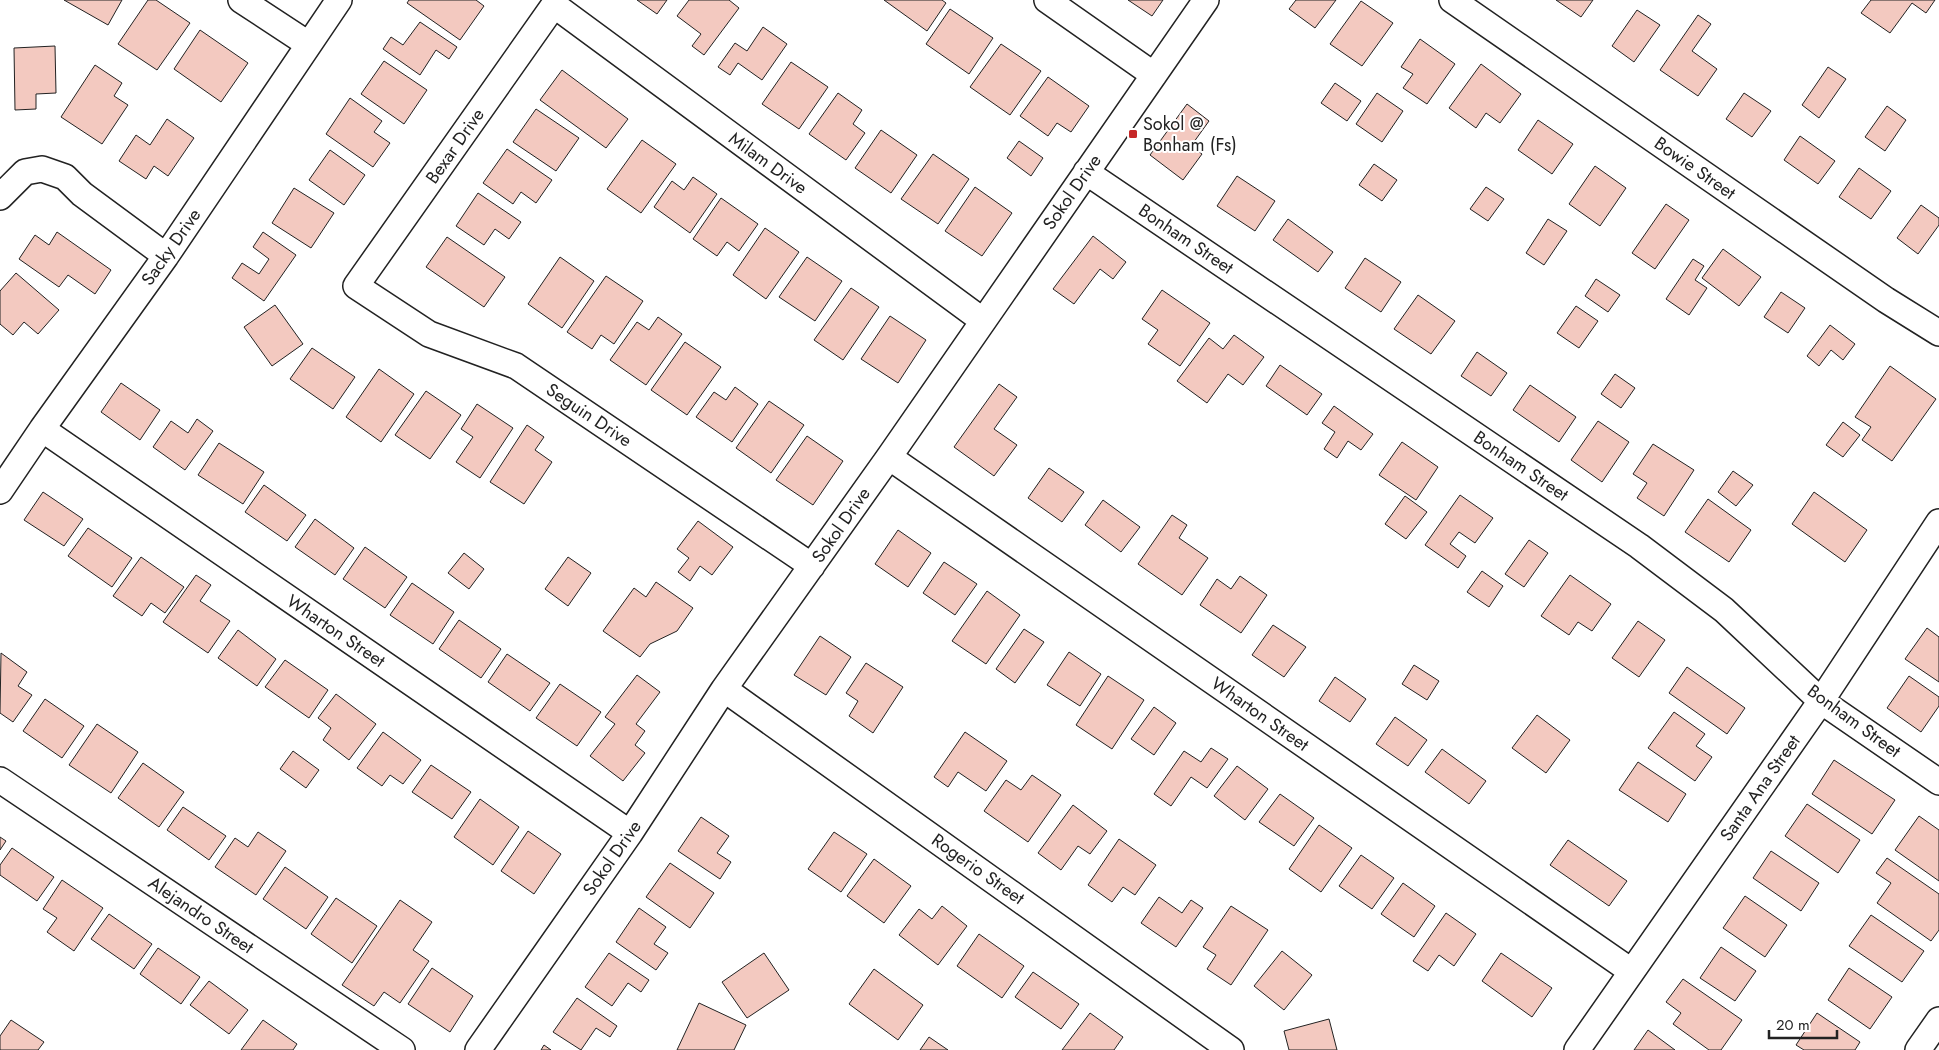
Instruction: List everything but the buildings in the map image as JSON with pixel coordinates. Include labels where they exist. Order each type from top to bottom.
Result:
[{"type":"street","points":[[241,0],[308,44]]},
{"type":"street","name":"Sacky Drive","points":[[0,491],[166,256],[338,0]]},
{"type":"street","points":[[1046,0],[1154,75]]},
{"type":"street","name":"Sokol Drive","points":[[478,1050],[630,833],[724,689],[889,457],[982,320],[1206,0]]},
{"type":"street","name":"Bowie Street","points":[[1452,0],[1877,294],[1939,333]]},
{"type":"street","name":"Bexar Drive","points":[[356,286],[554,5]]},
{"type":"street","name":"Milam Drive","points":[[554,5],[982,320]]},
{"type":"street","points":[[0,197],[25,172],[42,169],[65,177],[82,194],[166,256]]},
{"type":"street","name":"Bonham Street","points":[[1086,172],[1640,546],[1724,610],[1822,701],[1939,782]]},
{"type":"street","name":"Seguin Drive","points":[[356,286],[429,334],[516,366],[812,566]]},
{"type":"street","name":"Wharton Street","points":[[42,429],[630,833]]},
{"type":"street","name":"Wharton Street","points":[[889,457],[1631,971]]},
{"type":"street","name":"Santa Ana Street","points":[[1577,1050],[1822,701],[1939,522]]},
{"type":"street","name":"Rogerio Street","points":[[724,689],[1231,1050]]},
{"type":"street","name":"Alejandro Street","points":[[0,780],[402,1050]]},
{"type":"street","points":[[1918,1050],[1939,1020]]},
{"type":"place","name":"Sokol @ Bonham (Fs)","points":[[1133,134]]}]
